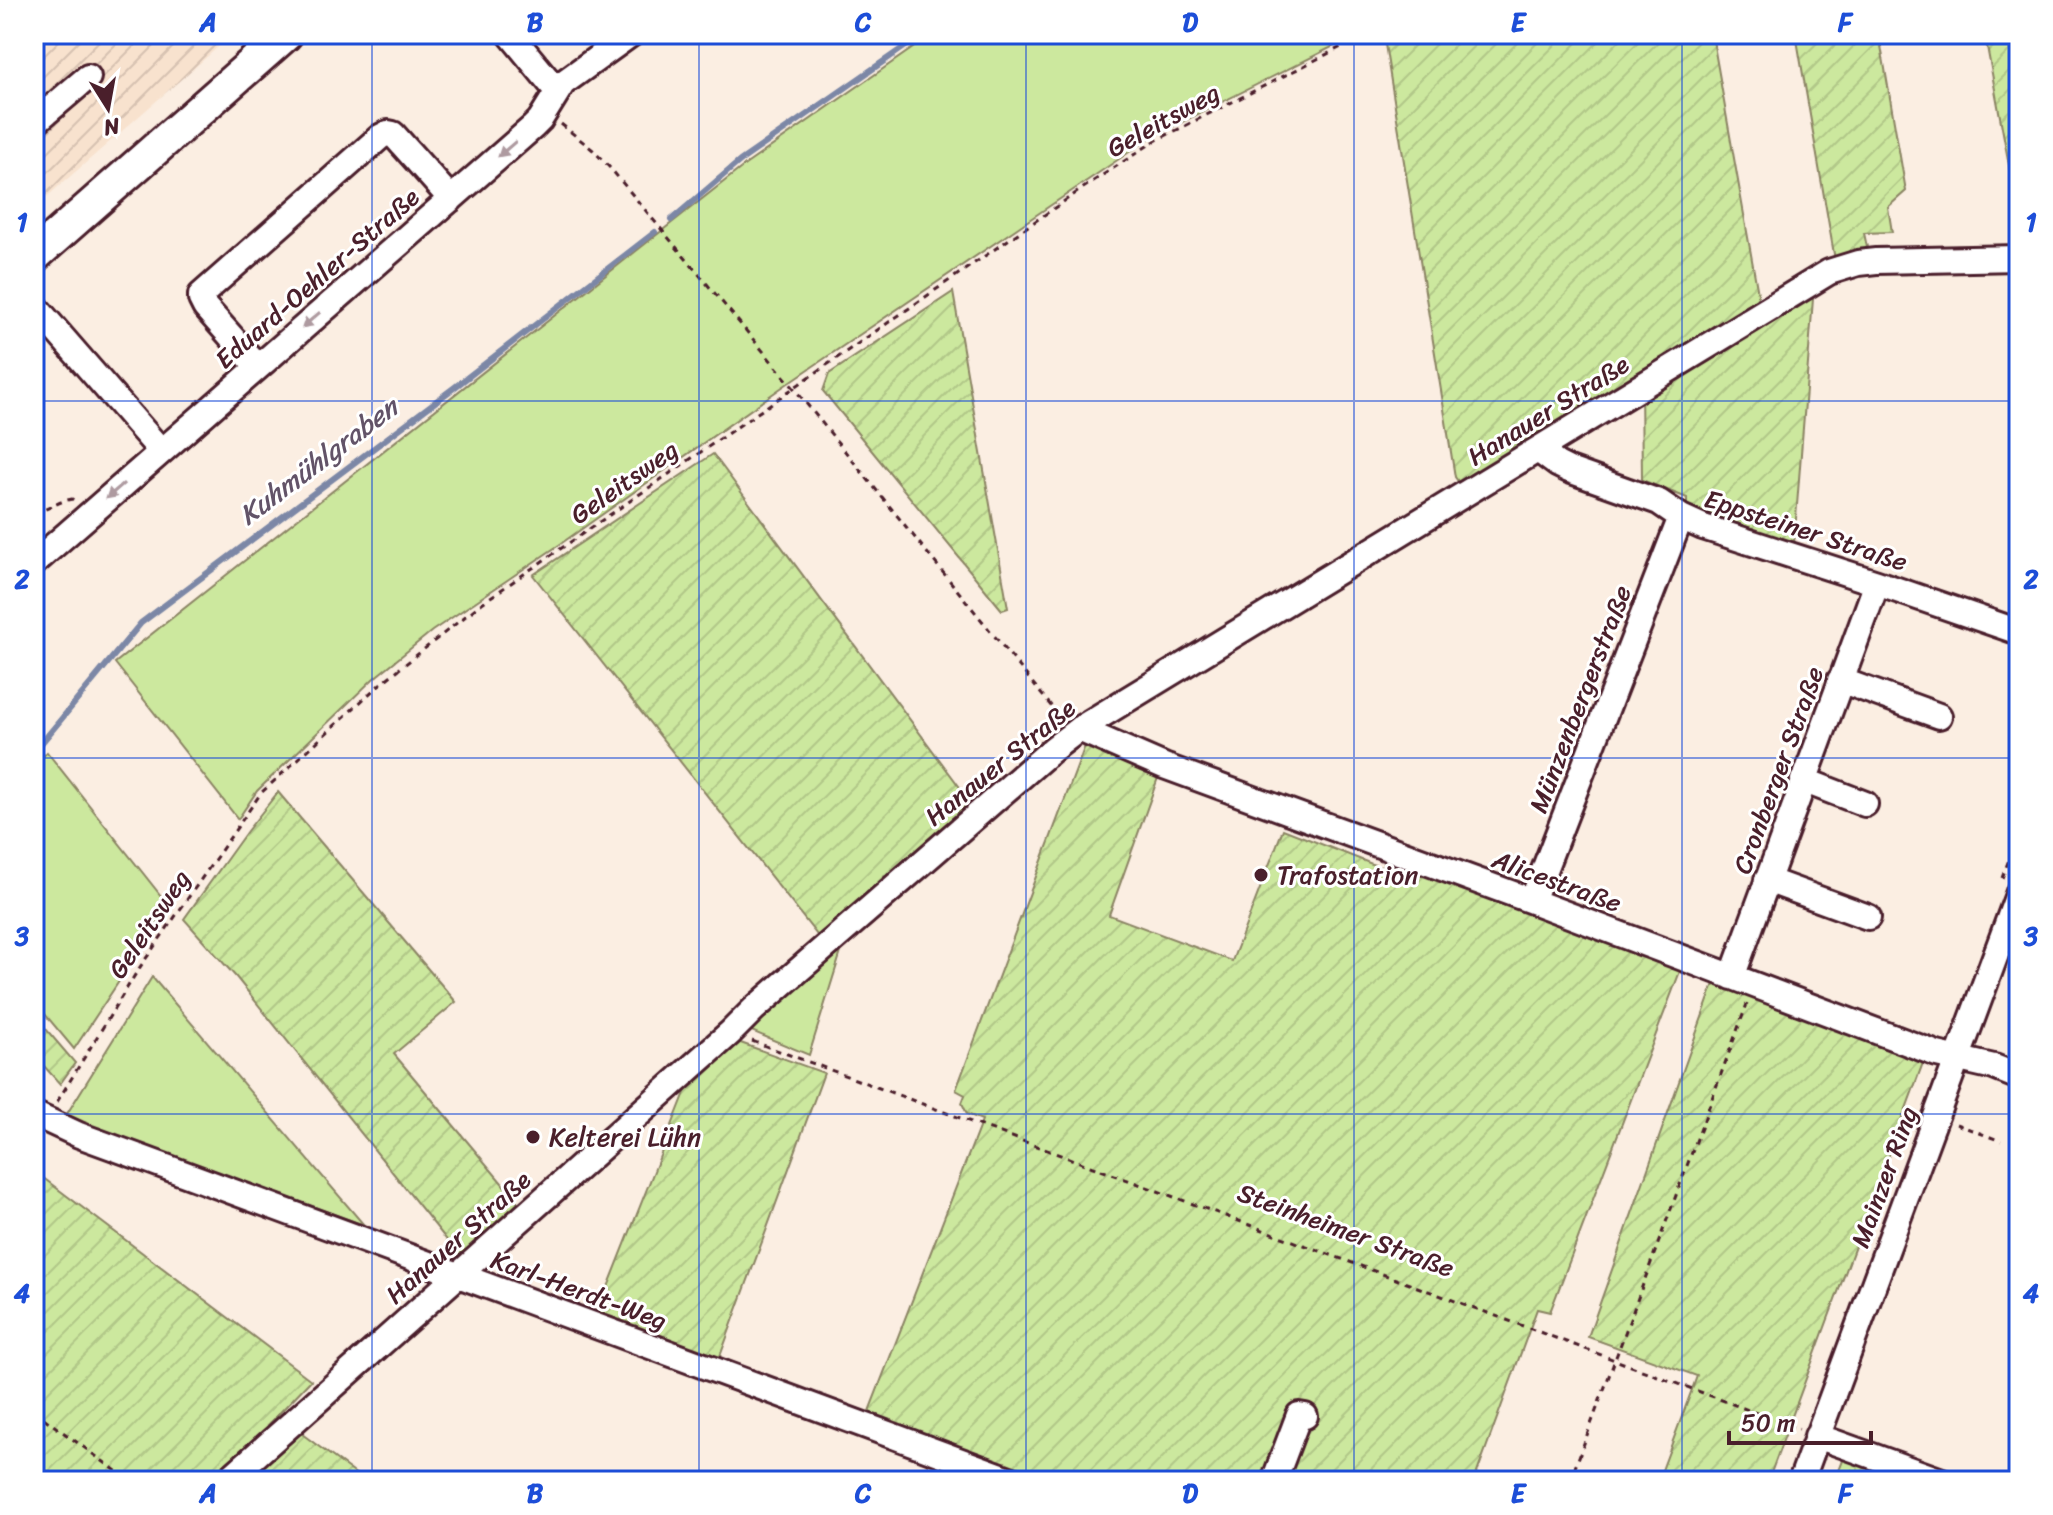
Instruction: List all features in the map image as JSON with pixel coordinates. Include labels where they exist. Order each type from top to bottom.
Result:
[{"type":"main road","points":[[34,256],[286,34]]},
{"type":"street","points":[[510,34],[551,101]]},
{"type":"street","name":"Eduard-Oehler-Straße","points":[[34,563],[533,127],[570,77],[631,34]]},
{"type":"street","points":[[34,123],[88,77]]},
{"type":"street","points":[[258,367],[205,307],[201,295],[368,147],[383,134],[393,134],[451,199]]},
{"type":"street","name":"Hanauer Straße","points":[[227,1481],[802,968],[1079,729],[1829,272],[1876,261],[2019,258]]},
{"type":"street","points":[[34,305],[161,451]]},
{"type":"street","name":"Eppsteiner Straße","points":[[1538,450],[1569,470],[1659,502],[1703,527],[2019,632]]},
{"type":"street","name":"Münzenbergerstraße","points":[[1532,901],[1681,517]]},
{"type":"street","name":"Cronberger Straße","points":[[1743,981],[1767,880],[1877,583]]},
{"type":"street","points":[[1840,680],[1939,716]]},
{"type":"street","name":"Alicestraße","points":[[1079,729],[1164,766],[1937,1054],[1994,1067],[2019,1077]]},
{"type":"street","points":[[1803,780],[1865,804]]},
{"type":"street","points":[[1767,880],[1868,917]]},
{"type":"street","name":"Mainzer Ring","points":[[1801,1481],[2019,892]]},
{"type":"street","name":"Karl-Herdt-Weg","points":[[42,1118],[142,1158],[1015,1481]]},
{"type":"street","points":[[1274,1481],[1299,1415],[1305,1416]]},
{"type":"street","points":[[1817,1436],[1942,1481]]},
{"type":"path","name":"Geleitsweg","points":[[42,1118],[57,1101],[138,970],[261,793],[379,685],[482,603],[1155,141],[1367,34]]},
{"type":"path","points":[[551,101],[793,387],[1064,722],[1079,729]]},
{"type":"path","points":[[34,513],[72,499],[89,514]]},
{"type":"path","points":[[1570,1481],[1615,1360],[1743,981]]},
{"type":"path","name":"Steinheimer Straße","points":[[730,1033],[1817,1436]]},
{"type":"path","points":[[1956,1124],[2001,1141]]},
{"type":"path","points":[[34,1411],[130,1481]]},
{"type":"shaded area","points":[[34,34],[233,34],[34,208]]},
{"type":"green space","points":[[933,34],[1358,34],[1150,138],[781,388],[432,631],[373,679],[257,791],[238,819],[115,663],[745,165]]},
{"type":"green space","points":[[1393,34],[1712,34],[1758,294],[1757,322],[1814,286],[1794,544],[1687,505],[1687,498],[1642,480],[1641,384],[1463,488],[1455,477],[1384,38]]},
{"type":"green space","points":[[1796,34],[1879,34],[1906,191],[1888,207],[1892,232],[1864,233],[1868,252],[1835,260]]},
{"type":"green space","points":[[1985,34],[2019,34],[2019,219],[1988,52]]},
{"type":"green space","points":[[953,292],[1008,608],[1002,610],[823,391],[829,374]]},
{"type":"green space","points":[[713,454],[976,809],[821,940],[533,575]]},
{"type":"green space","points":[[1086,743],[1160,772],[1109,915],[1232,961],[1283,829],[1382,868],[1387,856],[1682,966],[1550,1312],[1537,1309],[1474,1481],[1053,1481],[868,1414],[982,1120],[967,1114],[962,1103],[965,1095],[956,1090]]},
{"type":"green space","points":[[47,752],[169,906],[74,1049],[34,1001],[34,767]]},
{"type":"green space","points":[[278,792],[456,1002],[394,1054],[522,1207],[462,1259],[236,977],[184,919]]},
{"type":"green space","points":[[845,939],[809,1055],[749,1030]]},
{"type":"green space","points":[[152,977],[364,1225],[65,1117]]},
{"type":"green space","points":[[1716,978],[1924,1060],[1768,1481],[1658,1481],[1697,1376],[1588,1337]]},
{"type":"green space","points":[[34,1015],[75,1063],[60,1084],[34,1055]]},
{"type":"green space","points":[[735,1041],[824,1073],[719,1359],[597,1315],[692,1075]]},
{"type":"green space","points":[[34,1171],[311,1380],[268,1425],[275,1432],[219,1481],[34,1481]]},
{"type":"green space","points":[[294,1428],[365,1481],[233,1481]]},
{"type":"green space","points":[[1844,1458],[1904,1481],[1835,1481]]},
{"type":"waterway","name":"Kuhmühlgraben","points":[[671,220],[740,161],[923,34]]},
{"type":"waterway","name":"Kuhmühlgraben","points":[[34,752],[141,623],[655,232]]},
{"type":"place","name":"Trafostation","points":[[1261,875]]},
{"type":"place","name":"Kelterei Lühn","points":[[533,1137]]}]
